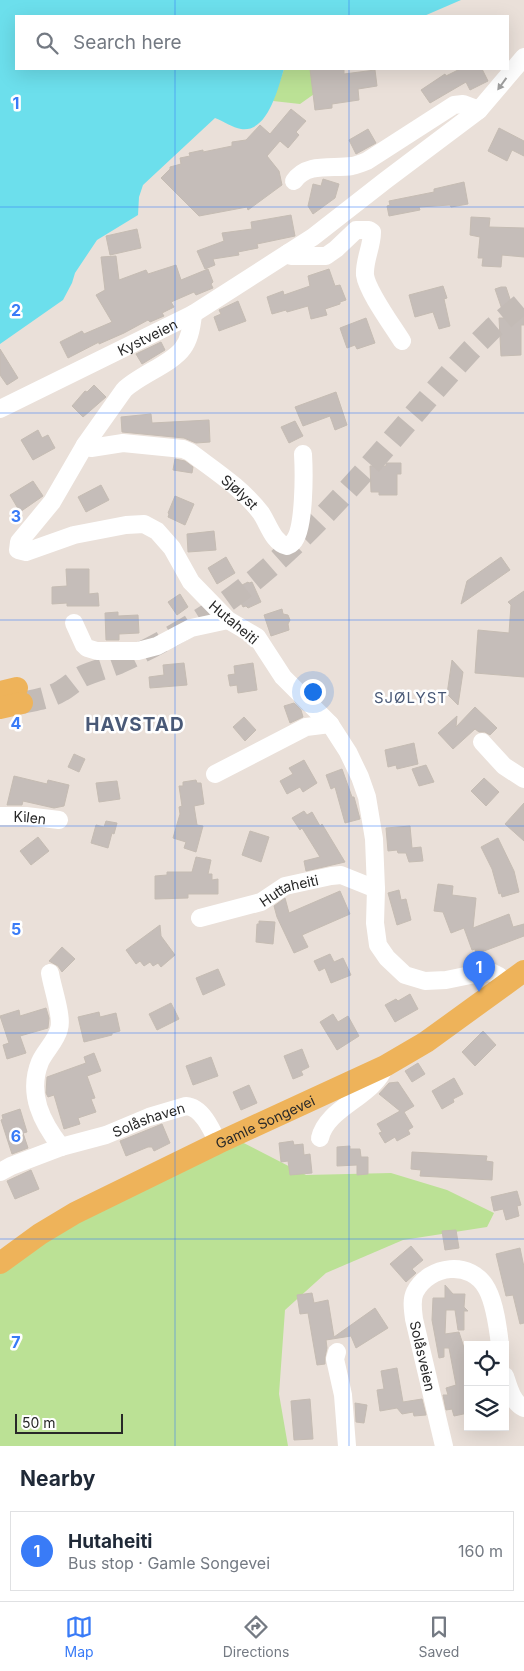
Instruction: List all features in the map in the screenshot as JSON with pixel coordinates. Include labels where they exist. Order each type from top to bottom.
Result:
[{"type":"main road","points":[[0,708],[13,694]]},
{"type":"main road","name":"Gamle Songevei","points":[[0,1263],[40,1234],[75,1213],[218,1143],[385,1066],[426,1042],[524,971]]},
{"type":"street","name":"Kystveien","points":[[0,409],[193,314],[328,227],[386,180],[479,110],[524,57]]},
{"type":"street","points":[[294,181],[298,174],[312,168],[352,166],[367,161],[454,105],[463,104],[479,110]]},
{"type":"street","points":[[288,253],[291,256],[326,256],[356,230],[369,230],[372,232],[372,242],[366,261],[365,277],[374,296],[402,341]]},
{"type":"street","points":[[85,445],[131,382],[162,364],[182,349],[188,338],[193,314]]},
{"type":"street","name":"Sjølyst","points":[[85,445],[91,448],[122,443],[183,449],[190,452],[238,487],[261,514],[277,541],[286,546],[294,542],[299,531],[305,483],[303,454]]},
{"type":"street","name":"Hutaheiti","points":[[85,445],[52,502],[19,542],[18,550],[26,552],[74,535],[126,525],[144,524],[157,531],[197,589],[228,620],[258,637],[283,677],[330,724],[348,752],[367,797],[374,839],[375,923],[378,945],[387,958],[405,975],[425,981],[446,980],[485,972],[499,976],[505,985]]},
{"type":"street","points":[[74,623],[87,648],[97,651],[138,651],[157,646],[191,628],[228,620]]},
{"type":"street","points":[[215,774],[306,727],[330,724]]},
{"type":"street","points":[[482,742],[504,766],[524,779]]},
{"type":"street","name":"Kilen","points":[[0,816],[26,816],[59,820]]},
{"type":"street","name":"Huttaheiti","points":[[200,918],[261,902],[285,886],[331,876],[341,875],[376,890]]},
{"type":"street","points":[[50,972],[60,1019],[59,1030],[40,1062],[34,1090],[43,1119],[61,1147]]},
{"type":"street","points":[[320,1138],[322,1128],[326,1122],[357,1098],[382,1075],[385,1066]]},
{"type":"street","name":"Solåshaven","points":[[0,1172],[61,1147],[106,1135],[149,1117],[186,1106],[191,1106],[201,1114],[218,1143]]},
{"type":"street","name":"Solåsveien","points":[[444,1446],[414,1319],[412,1305],[415,1293],[424,1280],[432,1273],[443,1269],[463,1270],[481,1280],[487,1289],[496,1319],[499,1341]]},
{"type":"street","points":[[337,1352],[335,1359],[343,1395],[347,1446]]},
{"type":"street","points":[[509,1386],[517,1404],[524,1408]]},
{"type":"green space","points":[[284,70],[324,70],[322,79],[324,87],[300,104],[273,101]]},
{"type":"green space","points":[[232,1137],[306,1175],[391,1173],[447,1190],[494,1213],[487,1227],[403,1240],[326,1273],[285,1310],[279,1394],[288,1446],[0,1446],[0,1251]]},
{"type":"water","points":[[0,0],[461,0],[426,15],[15,15],[15,70],[284,70],[270,108],[258,124],[250,128],[241,129],[215,118],[143,185],[139,197],[138,215],[97,240],[75,273],[63,300],[0,344]]},
{"type":"building","points":[[310,70],[344,70],[344,74],[375,70],[377,86],[358,89],[359,100],[332,104],[332,108],[315,110]]},
{"type":"building","points":[[458,70],[482,70],[488,81],[470,90],[466,82],[430,103],[421,90],[445,74],[446,76]]},
{"type":"building","points":[[291,109],[306,121],[296,132],[299,135],[288,148],[280,141],[267,156],[279,171],[282,185],[248,210],[247,207],[199,216],[161,178],[170,167],[181,164],[180,158],[190,156],[189,153],[232,146],[232,142],[246,140],[260,125],[270,134]]},
{"type":"building","points":[[499,128],[524,141],[524,156],[512,150],[507,161],[488,151]]},
{"type":"building","points":[[368,129],[376,143],[356,154],[349,140]]},
{"type":"building","points":[[323,179],[339,184],[335,198],[313,214],[308,206],[313,184],[321,186]]},
{"type":"building","points":[[464,182],[468,204],[451,207],[450,205],[419,207],[420,210],[389,216],[387,206],[390,205],[389,201],[434,192],[434,189]]},
{"type":"building","points":[[291,215],[295,236],[257,244],[258,248],[238,252],[239,255],[213,259],[215,265],[205,269],[197,251],[224,241],[222,233],[252,229],[251,222]]},
{"type":"building","points":[[471,217],[490,218],[489,227],[524,228],[524,257],[502,255],[501,267],[482,266],[483,258],[478,258],[480,237],[470,235]]},
{"type":"building","points":[[137,229],[141,248],[110,255],[106,236]]},
{"type":"building","points":[[116,256],[119,280],[146,270],[148,274],[176,265],[181,280],[208,269],[213,282],[211,284],[213,288],[196,295],[194,292],[171,302],[174,307],[162,313],[164,316],[150,322],[148,320],[68,358],[60,342],[82,331],[84,334],[112,322],[96,295],[105,290],[101,257]]},
{"type":"building","points":[[329,269],[335,286],[340,285],[346,300],[325,309],[327,315],[311,319],[308,306],[272,314],[267,297],[283,291],[284,295],[310,286],[308,276]]},
{"type":"building","points":[[443,286],[447,298],[444,299],[450,326],[439,329],[433,312],[415,317],[409,295]]},
{"type":"building","points":[[506,287],[514,311],[524,310],[524,325],[521,325],[521,355],[501,356],[499,318],[505,318],[495,289]]},
{"type":"building","points":[[238,301],[246,321],[219,331],[214,317],[221,314],[219,310]]},
{"type":"building","points":[[366,318],[375,343],[357,349],[355,345],[347,348],[340,328]]},
{"type":"building","points":[[161,342],[165,350],[142,364],[136,354]]},
{"type":"building","points":[[0,349],[18,378],[7,385],[0,375]]},
{"type":"building","points":[[94,385],[106,397],[83,417],[72,406],[85,391],[87,392]]},
{"type":"building","points":[[336,392],[347,425],[335,430],[330,416],[303,426],[295,407]]},
{"type":"building","points":[[151,414],[152,423],[209,420],[210,442],[196,443],[184,438],[122,432],[121,417]]},
{"type":"building","points":[[295,421],[303,436],[289,443],[281,427]]},
{"type":"building","points":[[38,430],[42,438],[48,435],[55,448],[33,460],[21,440]]},
{"type":"building","points":[[175,459],[185,461],[193,467],[192,473],[173,470]]},
{"type":"building","points":[[386,463],[401,463],[401,474],[397,474],[397,495],[379,495],[379,492],[371,492],[370,466],[386,466]]},
{"type":"building","points":[[33,481],[43,496],[20,512],[10,495]]},
{"type":"building","points":[[101,485],[109,500],[86,512],[78,497]]},
{"type":"building","points":[[175,496],[194,504],[185,525],[168,517]]},
{"type":"building","points":[[214,531],[216,550],[188,552],[187,534]]},
{"type":"building","points":[[226,557],[235,573],[217,584],[208,568]]},
{"type":"building","points":[[501,557],[510,570],[461,604],[467,581]]},
{"type":"building","points":[[66,569],[89,569],[89,594],[98,593],[99,606],[67,606],[67,603],[52,604],[52,587],[67,586]]},
{"type":"building","points":[[252,582],[261,602],[248,608],[246,606],[243,607],[234,589]]},
{"type":"building","points":[[524,591],[524,677],[475,673],[478,630],[509,633],[511,605],[508,602]]},
{"type":"building","points":[[180,594],[188,607],[177,615],[168,602]]},
{"type":"building","points":[[282,609],[283,614],[288,615],[290,620],[288,624],[289,630],[271,636],[264,615]]},
{"type":"building","points":[[118,612],[118,616],[138,615],[139,633],[119,634],[119,640],[106,640],[105,613]]},
{"type":"building","points":[[452,660],[463,672],[458,705],[447,694]]},
{"type":"building","points":[[184,663],[187,685],[150,688],[149,677],[164,675],[163,665]]},
{"type":"building","points":[[253,663],[257,690],[238,693],[237,685],[230,686],[228,675],[235,674],[234,666]]},
{"type":"building","points":[[294,703],[301,710],[303,717],[290,723],[284,706]]},
{"type":"building","points":[[475,707],[497,728],[490,735],[475,729],[453,749],[438,733],[457,716],[456,727]]},
{"type":"building","points":[[244,717],[256,730],[245,741],[233,727]]},
{"type":"building","points":[[414,743],[418,764],[397,769],[396,765],[388,767],[385,750]]},
{"type":"building","points":[[74,754],[85,759],[79,772],[68,767]]},
{"type":"building","points":[[304,760],[317,783],[303,792],[300,787],[287,794],[280,781],[293,774],[289,768]]},
{"type":"building","points":[[426,765],[434,782],[419,786],[412,769]]},
{"type":"building","points":[[342,769],[352,797],[354,797],[360,819],[345,823],[335,787],[331,789],[326,775]]},
{"type":"building","points":[[14,776],[47,784],[48,780],[69,785],[64,806],[54,808],[23,801],[22,805],[7,805]]},
{"type":"building","points":[[484,778],[499,792],[486,806],[471,791]]},
{"type":"building","points":[[196,780],[197,783],[201,783],[204,804],[194,806],[197,825],[203,826],[196,852],[184,848],[186,842],[173,838],[180,814],[179,807],[182,806],[179,786],[183,786],[183,782]]},
{"type":"building","points":[[117,781],[120,799],[99,802],[96,783]]},
{"type":"building","points":[[524,803],[524,841],[505,824]]},
{"type":"building","points":[[304,811],[307,815],[312,812],[320,826],[322,824],[345,862],[306,871],[304,861],[320,857],[302,828],[300,830],[292,818]]},
{"type":"building","points":[[106,821],[117,823],[108,848],[91,843],[96,825],[104,827]]},
{"type":"building","points":[[410,826],[412,848],[421,847],[423,861],[409,862],[406,853],[398,853],[397,850],[388,851],[386,828]]},
{"type":"building","points":[[250,831],[269,837],[261,862],[242,855]]},
{"type":"building","points":[[38,837],[49,851],[31,865],[20,851]]},
{"type":"building","points":[[498,838],[514,871],[519,892],[502,897],[501,893],[499,894],[492,869],[481,847]]},
{"type":"building","points":[[196,857],[211,860],[208,874],[212,874],[212,880],[218,879],[218,894],[188,894],[188,898],[155,899],[155,876],[167,875],[167,872],[192,872]]},
{"type":"building","points":[[438,884],[453,886],[452,895],[476,898],[473,928],[509,914],[513,927],[524,924],[524,936],[476,954],[475,949],[472,950],[464,928],[451,933],[443,912],[434,911]]},
{"type":"building","points":[[399,890],[401,900],[406,899],[411,920],[397,925],[388,893]]},
{"type":"building","points":[[340,891],[350,914],[302,935],[308,947],[294,953],[277,917],[274,906],[285,898],[289,913]]},
{"type":"building","points":[[259,921],[275,922],[273,944],[256,942],[257,924],[259,924]]},
{"type":"building","points":[[160,925],[161,936],[175,955],[161,967],[158,963],[153,966],[150,962],[144,966],[140,961],[136,964],[126,950]]},
{"type":"building","points":[[62,947],[75,959],[62,972],[58,966],[49,961]]},
{"type":"building","points":[[330,954],[334,962],[343,958],[351,975],[331,983],[325,968],[319,971],[314,961]]},
{"type":"building","points":[[218,969],[225,985],[203,995],[196,978]]},
{"type":"building","points":[[410,994],[418,1009],[395,1022],[385,1005],[396,999],[398,1001]]},
{"type":"building","points":[[171,1003],[179,1019],[157,1030],[149,1014]]},
{"type":"building","points":[[46,1008],[49,1018],[48,1028],[20,1036],[26,1053],[7,1059],[3,1045],[9,1043],[0,1016],[19,1010],[20,1016]]},
{"type":"building","points":[[99,1012],[100,1017],[116,1013],[120,1031],[84,1042],[78,1017]]},
{"type":"building","points":[[333,1014],[338,1022],[348,1016],[359,1036],[337,1050],[320,1022]]},
{"type":"building","points":[[483,1031],[496,1045],[475,1066],[462,1052]]},
{"type":"building","points":[[302,1049],[309,1067],[301,1071],[303,1075],[293,1079],[284,1056]]},
{"type":"building","points":[[94,1053],[101,1071],[87,1076],[95,1098],[91,1099],[96,1112],[78,1118],[80,1124],[64,1129],[54,1095],[48,1097],[46,1093],[47,1077],[86,1063],[84,1057]]},
{"type":"building","points":[[211,1057],[218,1076],[193,1085],[186,1066]]},
{"type":"building","points":[[418,1063],[425,1074],[412,1082],[405,1071]]},
{"type":"building","points":[[454,1078],[463,1094],[453,1099],[454,1102],[442,1109],[432,1091]]},
{"type":"building","points":[[398,1082],[414,1106],[404,1112],[413,1127],[408,1130],[410,1134],[397,1141],[395,1137],[385,1143],[379,1133],[382,1132],[377,1124],[400,1111],[379,1094],[389,1083]]},
{"type":"building","points":[[249,1085],[257,1103],[241,1110],[233,1092]]},
{"type":"building","points":[[20,1109],[27,1132],[23,1133],[28,1148],[12,1154],[1,1120],[3,1119],[2,1115]]},
{"type":"building","points":[[162,1124],[170,1143],[154,1151],[152,1147],[148,1147],[126,1156],[120,1141]]},
{"type":"building","points":[[293,1141],[294,1145],[303,1144],[304,1155],[310,1154],[312,1173],[290,1175],[288,1161],[281,1162],[279,1143]]},
{"type":"building","points":[[350,1146],[350,1149],[360,1149],[361,1157],[368,1157],[368,1174],[357,1175],[357,1165],[337,1166],[337,1147]]},
{"type":"building","points":[[412,1152],[487,1156],[486,1161],[493,1162],[492,1180],[420,1176],[421,1170],[411,1169]]},
{"type":"building","points":[[31,1170],[39,1189],[15,1199],[7,1181]]},
{"type":"building","points":[[517,1191],[521,1205],[517,1206],[519,1216],[506,1220],[503,1209],[494,1211],[491,1197]]},
{"type":"building","points":[[456,1230],[459,1248],[445,1250],[442,1231]]},
{"type":"building","points":[[411,1246],[423,1260],[412,1269],[416,1273],[406,1282],[390,1264]]},
{"type":"building","points":[[520,1248],[524,1267],[524,1323],[520,1324],[513,1295],[506,1296],[496,1254]]},
{"type":"building","points":[[445,1285],[453,1294],[465,1294],[464,1307],[468,1311],[464,1311],[464,1330],[458,1330],[455,1310],[446,1310],[445,1334],[459,1332],[464,1348],[464,1414],[454,1416],[452,1409],[446,1410],[443,1395],[448,1395],[446,1388],[456,1385],[449,1348],[444,1348],[444,1357],[439,1358],[432,1320],[433,1298],[445,1298]]},
{"type":"building","points":[[312,1293],[314,1303],[328,1300],[334,1337],[375,1308],[388,1328],[356,1348],[351,1336],[326,1340],[325,1364],[317,1365],[308,1313],[300,1314],[297,1295]]},
{"type":"building","points":[[397,1368],[403,1402],[422,1399],[426,1415],[414,1416],[413,1412],[402,1414],[397,1408],[380,1411],[377,1390],[384,1389],[381,1371]]},
{"type":"building","points":[[310,1399],[313,1439],[294,1440],[291,1401]]},
{"type":"building","points":[[355,1403],[367,1405],[364,1423],[356,1422]]},
{"type":"tunnel","points":[[22,703],[57,693],[83,676],[119,663],[149,648],[199,620],[239,592],[276,562],[311,529],[472,349],[524,302]]},
{"type":"place","name":"Hutaheiti","points":[[479,992]]},
{"type":"district","name":"SJØLYST","points":[[411,697]]},
{"type":"district","name":"HAVSTAD","points":[[135,724]]}]
